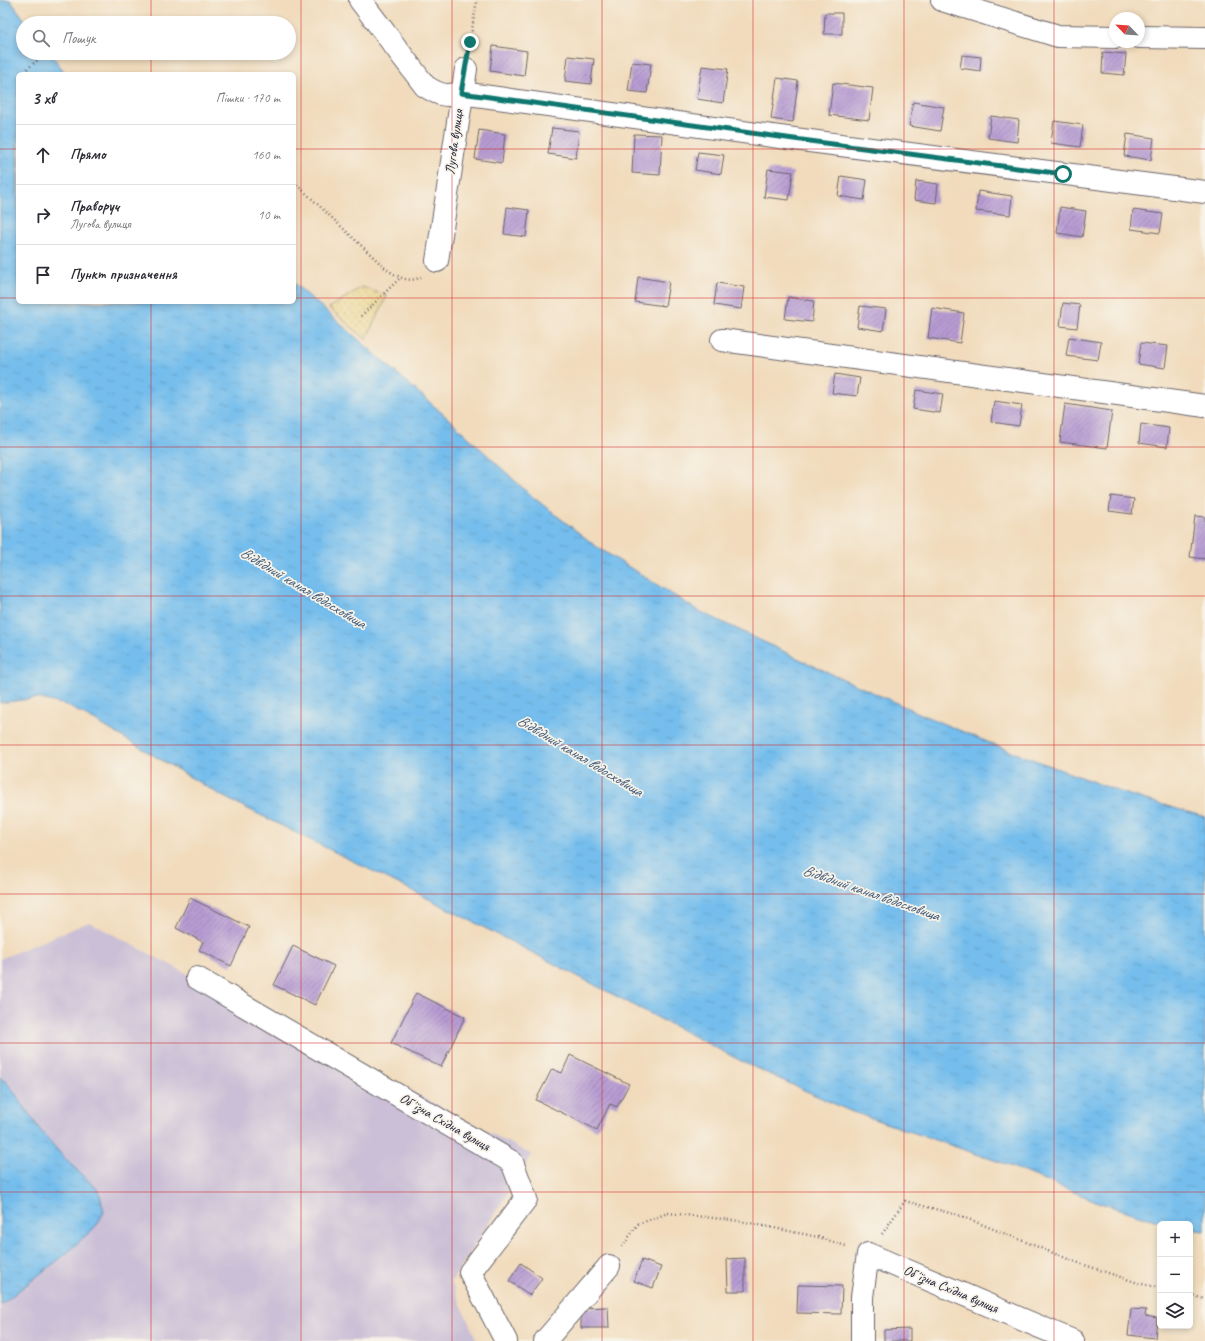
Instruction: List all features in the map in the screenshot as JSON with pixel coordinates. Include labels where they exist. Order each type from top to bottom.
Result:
[{"type":"street","points":[[360,0],[425,86],[437,93],[450,96],[461,93],[802,140],[1205,192]]},
{"type":"street","points":[[942,0],[1058,36],[1109,37]]},
{"type":"street","points":[[1145,37],[1205,38]]},
{"type":"street","name":"Лугова вулиця","points":[[437,262],[461,93],[466,69]]},
{"type":"street","points":[[722,340],[1205,406]]},
{"type":"street","name":"Обʼїзна Східна вулиця","points":[[197,978],[512,1162],[526,1199],[470,1272],[506,1341]]},
{"type":"street","points":[[862,1341],[862,1297],[868,1254]]},
{"type":"street","name":"Обʼїзна Східна вулиця","points":[[868,1254],[1073,1341]]},
{"type":"street","points":[[545,1341],[609,1266]]},
{"type":"path","points":[[466,69],[477,0]]},
{"type":"path","points":[[27,69],[38,60]]},
{"type":"path","points":[[296,184],[386,269],[400,278],[415,280],[427,273],[437,262]]},
{"type":"path","points":[[361,316],[400,278]]},
{"type":"path","points":[[609,1266],[638,1224],[668,1213],[740,1221],[818,1237],[868,1254],[905,1201],[961,1216],[1073,1261],[1138,1283],[1157,1287]]},
{"type":"path","points":[[1193,1296],[1205,1299]]},
{"type":"shaded area","points":[[89,922],[532,1155],[451,1282],[477,1341],[0,1341],[0,1305],[66,1254],[96,1226],[99,1191],[66,1160],[40,1130],[12,1089],[0,1076],[0,959]]},
{"type":"sand","points":[[362,287],[387,296],[366,339],[329,308]]},
{"type":"water","name":"Відвідний канал водосховища","points":[[0,0],[10,0],[22,16],[16,16],[16,60],[55,60],[64,72],[16,72],[16,304],[296,304],[296,285],[451,421],[529,494],[597,547],[697,610],[814,666],[932,719],[1007,750],[1129,795],[1205,817],[1205,1231],[1193,1229],[1193,1221],[1158,1221],[1101,1203],[1000,1162],[850,1111],[747,1064],[433,901],[222,796],[66,705],[36,698],[0,703]]},
{"type":"water","points":[[0,1076],[12,1089],[40,1130],[66,1160],[99,1191],[104,1212],[96,1226],[66,1254],[0,1305]]},
{"type":"building","points":[[825,13],[842,13],[842,34],[824,34]]},
{"type":"building","points":[[493,46],[527,51],[524,76],[490,71]]},
{"type":"building","points":[[1103,52],[1126,54],[1124,75],[1102,73]]},
{"type":"building","points":[[962,55],[981,57],[980,71],[960,68]]},
{"type":"building","points":[[568,56],[594,59],[591,84],[565,81]]},
{"type":"building","points":[[632,62],[651,64],[647,93],[628,91]]},
{"type":"building","points":[[702,66],[728,69],[723,103],[697,99]]},
{"type":"building","points":[[777,78],[798,81],[793,122],[771,119]]},
{"type":"building","points":[[833,83],[873,88],[869,120],[829,115]]},
{"type":"building","points":[[913,102],[944,107],[940,131],[909,126]]},
{"type":"building","points":[[991,116],[1019,120],[1017,142],[988,138]]},
{"type":"building","points":[[1054,121],[1083,125],[1080,147],[1051,143]]},
{"type":"building","points":[[552,128],[579,131],[576,158],[548,154]]},
{"type":"building","points":[[479,130],[505,134],[502,163],[475,159]]},
{"type":"building","points":[[634,134],[662,135],[660,175],[632,173]]},
{"type":"building","points":[[1127,134],[1154,138],[1151,160],[1124,156]]},
{"type":"building","points":[[698,152],[724,155],[721,174],[695,170]]},
{"type":"building","points":[[768,169],[793,172],[789,200],[764,197]]},
{"type":"building","points":[[841,176],[867,180],[864,200],[838,196]]},
{"type":"building","points":[[916,181],[938,184],[936,203],[914,200]]},
{"type":"building","points":[[978,191],[1012,196],[1010,215],[976,211]]},
{"type":"building","points":[[507,207],[529,210],[526,237],[504,234]]},
{"type":"building","points":[[1060,207],[1086,211],[1082,237],[1057,233]]},
{"type":"building","points":[[1133,210],[1163,214],[1160,233],[1131,229]]},
{"type":"building","points":[[638,277],[669,282],[665,306],[635,302]]},
{"type":"building","points":[[717,283],[744,287],[741,309],[714,305]]},
{"type":"building","points":[[788,297],[814,301],[812,322],[785,319]]},
{"type":"building","points":[[1063,303],[1080,305],[1077,328],[1060,326]]},
{"type":"building","points":[[860,306],[886,309],[883,331],[857,327]]},
{"type":"building","points":[[932,308],[964,313],[960,343],[928,338]]},
{"type":"building","points":[[1069,337],[1101,342],[1098,360],[1066,356]]},
{"type":"building","points":[[1141,343],[1168,346],[1165,368],[1138,364]]},
{"type":"building","points":[[835,374],[860,378],[857,396],[832,393]]},
{"type":"building","points":[[916,390],[943,394],[940,413],[913,409]]},
{"type":"building","points":[[994,401],[1022,405],[1019,426],[991,422]]},
{"type":"building","points":[[1065,404],[1112,411],[1107,448],[1060,442]]},
{"type":"building","points":[[1141,424],[1169,428],[1167,447],[1139,443]]},
{"type":"building","points":[[1111,496],[1134,499],[1132,514],[1109,511]]},
{"type":"building","points":[[1195,516],[1205,517],[1205,559],[1190,557]]},
{"type":"building","points":[[190,898],[249,927],[231,966],[199,950],[203,942],[176,928]]},
{"type":"building","points":[[293,946],[334,966],[315,1005],[274,985]]},
{"type":"building","points":[[416,993],[465,1017],[441,1067],[391,1043]]},
{"type":"building","points":[[570,1055],[629,1084],[617,1107],[610,1104],[597,1130],[536,1100],[552,1069],[562,1073]]},
{"type":"building","points":[[745,1258],[745,1291],[728,1291],[727,1259]]},
{"type":"building","points":[[642,1260],[661,1267],[653,1288],[634,1281]]},
{"type":"building","points":[[521,1263],[542,1278],[530,1295],[509,1281]]},
{"type":"building","points":[[798,1285],[842,1286],[841,1314],[797,1313]]},
{"type":"building","points":[[608,1307],[609,1328],[581,1328],[581,1308]]},
{"type":"building","points":[[1131,1309],[1146,1310],[1145,1316],[1157,1318],[1155,1338],[1128,1335]]},
{"type":"building","points":[[910,1329],[910,1341],[884,1341],[884,1330]]},
{"type":"route","points":[[470,42],[461,93],[1063,174]]}]
